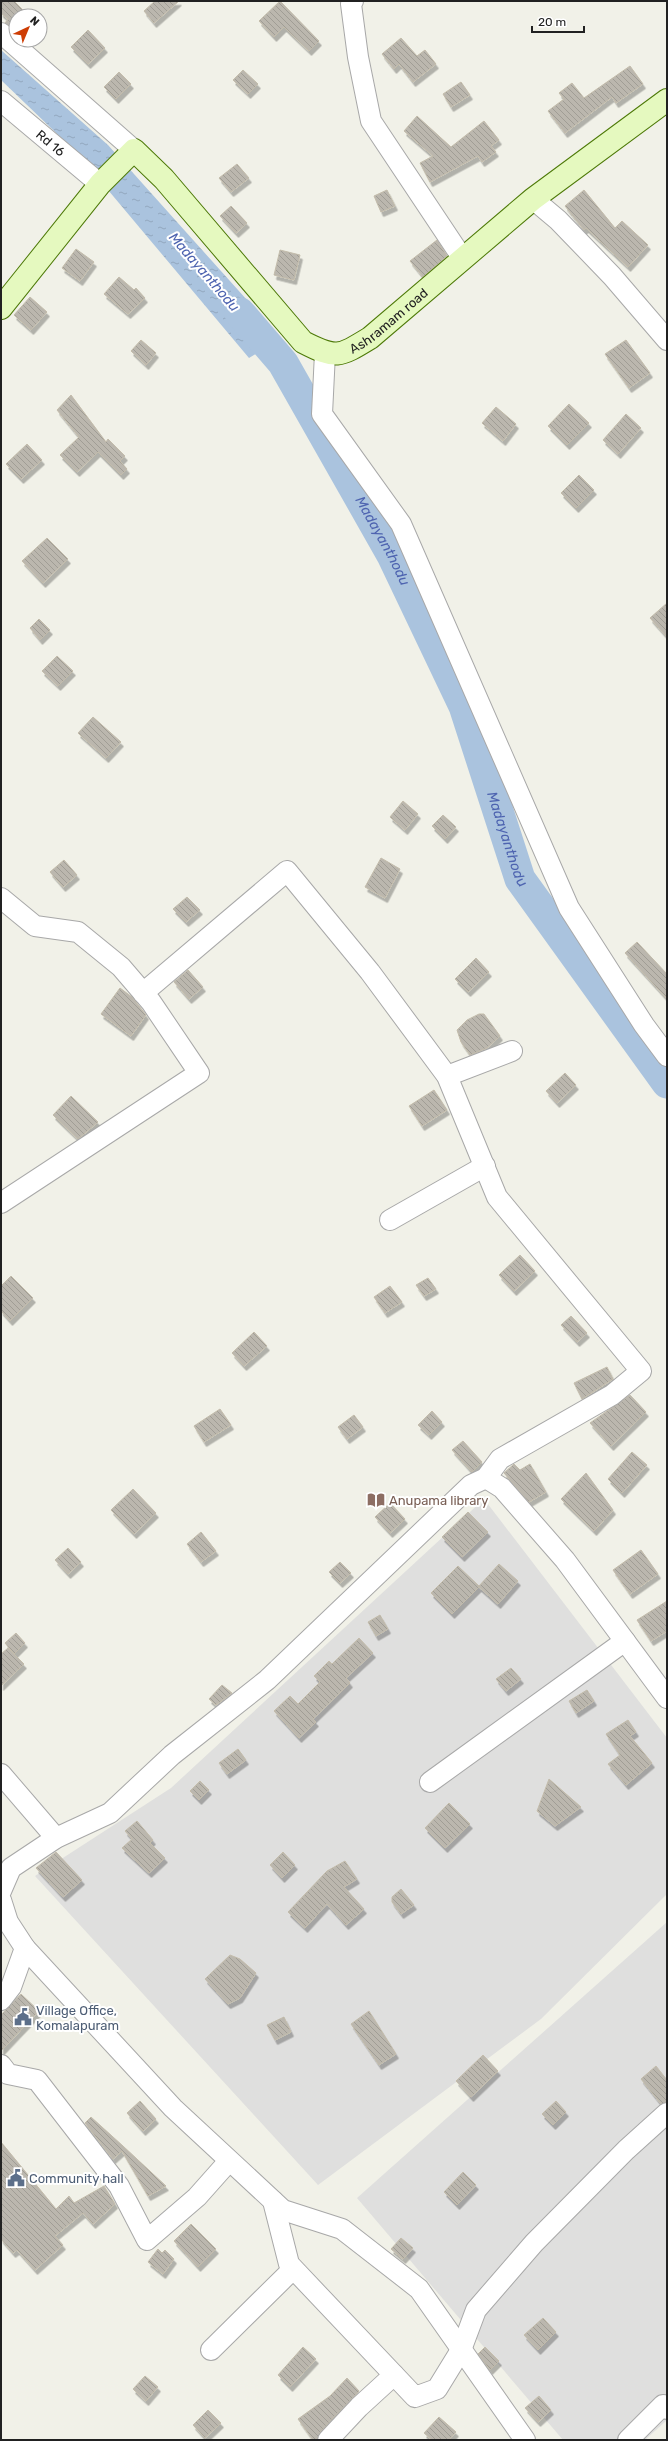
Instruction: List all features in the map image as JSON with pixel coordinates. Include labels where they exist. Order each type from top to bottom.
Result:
[{"type":"main road","name":"Ashramam road","points":[[134,150],[164,179],[303,342],[325,353],[343,354],[370,338],[533,199],[667,100]]},
{"type":"main road","points":[[1,308],[100,184],[134,150]]},
{"type":"street","points":[[353,1],[351,4],[358,57],[371,121],[463,259]]},
{"type":"street","points":[[1,34],[134,150]]},
{"type":"street","name":"Rd 16","points":[[1,101],[100,184]]},
{"type":"street","points":[[533,199],[558,220],[612,276],[667,340]]},
{"type":"street","points":[[325,353],[322,414],[401,524],[569,908],[644,1025],[667,1056]]},
{"type":"street","points":[[1,1891],[11,1868],[56,1838],[110,1813],[172,1755],[267,1680],[471,1485],[486,1478],[500,1458],[612,1395],[641,1371],[497,1197],[447,1076],[370,972],[286,871],[143,994]]},
{"type":"street","points":[[1,898],[35,926],[78,932],[121,967],[143,994],[199,1073],[1,1203]]},
{"type":"street","points":[[447,1076],[512,1051]]},
{"type":"street","points":[[390,1220],[485,1166]]},
{"type":"street","points":[[486,1478],[502,1488],[565,1560],[667,1698]]},
{"type":"street","points":[[430,1782],[625,1641]]},
{"type":"street","points":[[1,1774],[56,1838]]},
{"type":"street","points":[[1,1900],[8,1922],[25,1948],[173,2108],[282,2210],[342,2229],[419,2289],[525,2440]]},
{"type":"street","points":[[1,2000],[11,1987],[25,1948]]},
{"type":"street","points":[[1,2065],[8,2074],[37,2080],[119,2186],[147,2240],[197,2197],[230,2161]]},
{"type":"street","points":[[273,2201],[289,2264],[415,2397],[437,2389],[461,2350],[476,2310],[534,2243],[626,2150],[667,2113]]},
{"type":"street","points":[[211,2350],[293,2269]]},
{"type":"street","points":[[328,2440],[359,2407],[394,2375]]},
{"type":"street","points":[[628,2440],[663,2405],[667,2410]]},
{"type":"shaded area","points":[[484,1499],[667,1738],[667,1894],[541,2019],[318,2185],[35,1876],[171,1788]]},
{"type":"shaded area","points":[[667,1922],[667,2420],[645,2440],[563,2440],[357,2198]]},
{"type":"water","points":[[1,50],[108,145],[281,338],[249,358],[77,153],[1,80]]},
{"type":"building","points":[[1,1],[14,1],[21,8],[8,8],[8,19],[1,13]]},
{"type":"building","points":[[155,1],[179,1],[154,23],[144,11]]},
{"type":"building","points":[[280,1],[319,41],[309,51],[284,27],[274,37],[259,21]]},
{"type":"building","points":[[88,30],[105,48],[88,64],[71,47]]},
{"type":"building","points":[[401,38],[417,56],[425,50],[436,64],[413,82],[399,64],[394,69],[382,54]]},
{"type":"building","points":[[630,66],[643,84],[616,103],[612,97],[565,133],[548,111],[564,99],[559,93],[572,83],[584,98]]},
{"type":"building","points":[[243,70],[258,84],[248,94],[233,80]]},
{"type":"building","points":[[119,72],[131,84],[116,99],[104,87]]},
{"type":"building","points":[[461,82],[470,95],[451,107],[443,94]]},
{"type":"building","points":[[417,116],[451,147],[484,121],[499,140],[491,146],[496,152],[482,162],[478,156],[430,182],[420,163],[433,156],[404,131]]},
{"type":"building","points":[[237,164],[249,178],[231,192],[219,178]]},
{"type":"building","points":[[387,190],[395,206],[381,212],[374,196]]},
{"type":"building","points":[[584,190],[615,228],[622,221],[648,245],[628,267],[586,228],[584,230],[565,206]]},
{"type":"building","points":[[231,206],[247,223],[236,233],[220,216]]},
{"type":"building","points":[[437,240],[447,256],[423,277],[410,261]]},
{"type":"building","points":[[76,249],[94,262],[80,281],[62,268]]},
{"type":"building","points":[[280,250],[300,255],[294,280],[274,275]]},
{"type":"building","points":[[119,277],[134,290],[136,288],[145,298],[128,314],[104,294]]},
{"type":"building","points":[[30,297],[47,312],[31,330],[14,315]]},
{"type":"building","points":[[141,340],[156,353],[146,365],[131,351]]},
{"type":"building","points":[[626,340],[650,373],[629,388],[605,354]]},
{"type":"building","points":[[71,395],[106,442],[108,439],[125,456],[120,461],[127,469],[121,475],[98,452],[77,472],[60,455],[79,437],[57,410]]},
{"type":"building","points":[[569,404],[589,423],[567,445],[548,426]]},
{"type":"building","points":[[496,407],[516,424],[503,441],[482,423]]},
{"type":"building","points":[[626,414],[641,428],[618,454],[603,440]]},
{"type":"building","points":[[27,444],[42,460],[21,479],[6,464]]},
{"type":"building","points":[[579,475],[594,490],[576,508],[561,493]]},
{"type":"building","points":[[47,538],[68,559],[43,583],[22,561]]},
{"type":"building","points":[[667,603],[667,637],[650,618]]},
{"type":"building","points":[[39,619],[50,630],[40,640],[30,628]]},
{"type":"building","points":[[57,656],[73,671],[58,686],[42,671]]},
{"type":"building","points":[[93,717],[121,742],[106,758],[78,733]]},
{"type":"building","points":[[403,801],[418,814],[405,830],[390,817]]},
{"type":"building","points":[[443,815],[456,827],[445,839],[432,826]]},
{"type":"building","points":[[381,858],[400,869],[385,898],[365,887]]},
{"type":"building","points":[[64,860],[77,875],[63,887],[50,872]]},
{"type":"building","points":[[187,897],[200,910],[186,922],[173,909]]},
{"type":"building","points":[[637,942],[667,974],[667,999],[625,953]]},
{"type":"building","points":[[476,958],[489,972],[468,992],[455,979]]},
{"type":"building","points":[[188,970],[203,987],[189,999],[174,982]]},
{"type":"building","points":[[120,988],[132,997],[146,1015],[131,1036],[101,1014]]},
{"type":"building","points":[[479,1014],[484,1014],[500,1036],[487,1048],[470,1055],[461,1042],[457,1030],[467,1020]]},
{"type":"building","points":[[565,1073],[576,1085],[557,1103],[546,1091]]},
{"type":"building","points":[[434,1090],[447,1110],[422,1126],[409,1106]]},
{"type":"building","points":[[71,1096],[98,1122],[78,1139],[53,1115]]},
{"type":"building","points":[[520,1255],[535,1271],[514,1291],[499,1275]]},
{"type":"building","points":[[11,1276],[33,1298],[10,1321],[1,1311],[1,1286]]},
{"type":"building","points":[[428,1278],[436,1289],[424,1296],[416,1285]]},
{"type":"building","points":[[390,1286],[402,1302],[385,1313],[374,1297]]},
{"type":"building","points":[[571,1316],[587,1333],[577,1342],[561,1325]]},
{"type":"building","points":[[254,1332],[267,1346],[244,1366],[232,1353]]},
{"type":"building","points":[[607,1367],[613,1379],[582,1399],[574,1383]]},
{"type":"building","points":[[630,1395],[646,1412],[611,1446],[590,1423]]},
{"type":"building","points":[[220,1409],[231,1425],[204,1442],[194,1426]]},
{"type":"building","points":[[432,1411],[442,1422],[429,1435],[418,1425]]},
{"type":"building","points":[[354,1415],[363,1427],[347,1439],[338,1427]]},
{"type":"building","points":[[463,1441],[482,1462],[472,1472],[452,1450]]},
{"type":"building","points":[[632,1452],[647,1465],[622,1493],[608,1479]]},
{"type":"building","points":[[514,1464],[520,1470],[530,1464],[546,1492],[529,1502],[504,1473]]},
{"type":"building","points":[[586,1473],[613,1510],[594,1531],[561,1499]]},
{"type":"building","points":[[133,1489],[156,1513],[134,1534],[111,1510]]},
{"type":"building","points":[[390,1503],[405,1519],[390,1533],[375,1517]]},
{"type":"building","points":[[468,1512],[488,1532],[462,1557],[442,1537]]},
{"type":"building","points":[[201,1532],[216,1551],[201,1562],[187,1544]]},
{"type":"building","points":[[68,1548],[81,1562],[68,1574],[55,1560]]},
{"type":"building","points":[[641,1550],[658,1574],[630,1594],[613,1570]]},
{"type":"building","points":[[340,1562],[351,1573],[340,1583],[329,1572]]},
{"type":"building","points":[[499,1564],[518,1581],[498,1604],[479,1587],[452,1614],[431,1593],[458,1566],[479,1586]]},
{"type":"building","points":[[667,1601],[667,1631],[651,1641],[637,1620]]},
{"type":"building","points":[[380,1615],[388,1629],[376,1636],[368,1622]]},
{"type":"building","points":[[16,1633],[25,1643],[14,1654],[5,1643]]},
{"type":"building","points":[[359,1638],[373,1653],[346,1678],[350,1683],[313,1719],[316,1722],[299,1738],[274,1711],[290,1696],[298,1704],[320,1682],[314,1676],[329,1661],[332,1664]]},
{"type":"building","points":[[8,1648],[24,1664],[1,1686],[1,1654]]},
{"type":"building","points":[[511,1668],[521,1679],[506,1691],[496,1679]]},
{"type":"building","points":[[222,1685],[232,1693],[216,1705],[209,1699]]},
{"type":"building","points":[[587,1690],[594,1701],[576,1713],[569,1701]]},
{"type":"building","points":[[628,1720],[636,1732],[630,1736],[652,1763],[626,1785],[608,1764],[620,1755],[606,1734]]},
{"type":"building","points":[[238,1749],[246,1760],[227,1774],[219,1763]]},
{"type":"building","points":[[549,1779],[581,1807],[555,1826],[537,1811]]},
{"type":"building","points":[[200,1781],[209,1790],[199,1800],[190,1791]]},
{"type":"building","points":[[449,1803],[470,1824],[445,1848],[425,1828]]},
{"type":"building","points":[[137,1821],[153,1840],[150,1843],[165,1858],[149,1873],[122,1848],[132,1839],[125,1831]]},
{"type":"building","points":[[56,1852],[82,1880],[63,1897],[36,1868]]},
{"type":"building","points":[[283,1852],[295,1865],[282,1878],[270,1865]]},
{"type":"building","points":[[345,1861],[357,1879],[344,1887],[364,1909],[346,1925],[327,1904],[305,1928],[288,1912],[327,1871]]},
{"type":"building","points":[[401,1889],[414,1905],[401,1914],[392,1902],[392,1897]]},
{"type":"building","points":[[230,1955],[240,1959],[256,1973],[240,1998],[228,2004],[205,1979]]},
{"type":"building","name":"Village Office, Komalapuram","points":[[21,1994],[39,2011],[1,2051],[1,2015]]},
{"type":"building","points":[[369,2011],[396,2054],[379,2065],[351,2024]]},
{"type":"building","points":[[284,2017],[291,2032],[275,2040],[267,2025]]},
{"type":"building","points":[[483,2055],[498,2071],[471,2097],[456,2081]]},
{"type":"building","points":[[656,2066],[667,2080],[667,2102],[661,2104],[641,2079]]},
{"type":"building","points":[[140,2101],[156,2119],[143,2131],[127,2113]]},
{"type":"building","points":[[556,2101],[566,2112],[553,2125],[542,2114]]},
{"type":"building","points":[[91,2117],[166,2186],[148,2196],[122,2151],[113,2159],[85,2123]]},
{"type":"building","points":[[1,2142],[56,2209],[69,2196],[74,2203],[104,2186],[115,2204],[93,2224],[83,2213],[55,2236],[63,2245],[35,2270],[17,2250],[13,2253],[1,2239]]},
{"type":"building","points":[[463,2172],[476,2185],[457,2205],[444,2192]]},
{"type":"building","points":[[191,2224],[216,2249],[198,2267],[174,2241]]},
{"type":"building","points":[[401,2238],[413,2248],[403,2259],[391,2249]]},
{"type":"building","points":[[158,2249],[162,2253],[165,2250],[174,2259],[163,2274],[148,2262]]},
{"type":"building","points":[[543,2318],[556,2332],[538,2350],[524,2335]]},
{"type":"building","points":[[303,2347],[316,2359],[290,2387],[278,2375]]},
{"type":"building","points":[[485,2347],[499,2361],[490,2370],[478,2354]]},
{"type":"building","points":[[145,2376],[158,2387],[146,2401],[133,2389]]},
{"type":"building","points":[[347,2378],[359,2391],[320,2432],[317,2439],[313,2440],[298,2419],[330,2396]]},
{"type":"building","points":[[539,2396],[551,2410],[538,2422],[525,2408]]},
{"type":"building","points":[[208,2410],[221,2423],[205,2438],[193,2425]]},
{"type":"building","points":[[439,2417],[456,2432],[449,2440],[432,2440],[424,2433]]},
{"type":"waterway","name":"Madayanthodu","points":[[240,313],[283,363],[392,555],[464,706],[520,879],[667,1083]]},
{"type":"place","name":"Anupama library","points":[[376,1500]]},
{"type":"place","name":"Village Office, Komalapuram","points":[[23,2017]]},
{"type":"place","name":"Community hall","points":[[16,2178]]}]
